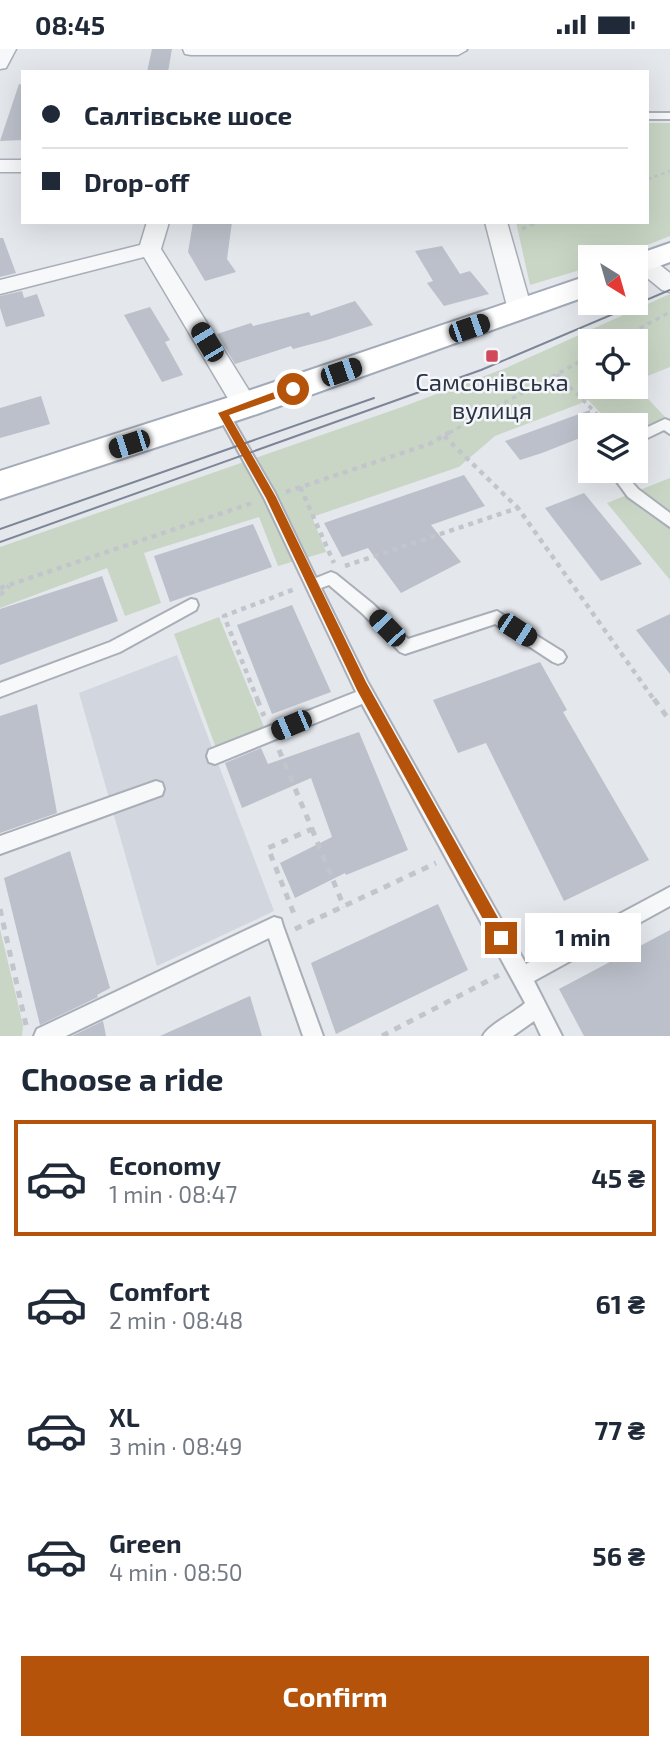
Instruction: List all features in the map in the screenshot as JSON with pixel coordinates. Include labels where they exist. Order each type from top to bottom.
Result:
[{"type":"main road","points":[[648,261],[670,252]]},
{"type":"main road","points":[[0,485],[234,409],[578,288]]},
{"type":"street","points":[[0,64],[7,49]]},
{"type":"street","points":[[188,70],[191,49],[458,50],[462,70]]},
{"type":"street","points":[[0,166],[21,166]]},
{"type":"street","points":[[157,224],[150,250],[234,409]]},
{"type":"street","points":[[497,224],[520,310]]},
{"type":"street","points":[[0,287],[150,250]]},
{"type":"street","points":[[648,270],[670,285]]},
{"type":"lane","points":[[649,116],[670,116]]},
{"type":"lane","points":[[234,409],[306,587],[518,969],[552,1036]]},
{"type":"lane","points":[[648,432],[665,424],[670,429]]},
{"type":"lane","points":[[625,483],[633,493],[670,521]]},
{"type":"lane","points":[[306,587],[331,578],[368,609],[405,647],[497,617],[558,657]]},
{"type":"lane","points":[[0,690],[116,647],[191,605]]},
{"type":"lane","points":[[215,756],[366,695]]},
{"type":"lane","points":[[0,845],[156,789]]},
{"type":"lane","points":[[518,969],[670,896]]},
{"type":"lane","points":[[44,1036],[274,926],[313,1036]]},
{"type":"lane","points":[[493,1036],[520,1021],[537,1005]]},
{"type":"path","points":[[649,179],[670,171]]},
{"type":"path","points":[[638,329],[670,312]]},
{"type":"path","points":[[0,588],[429,444],[578,363]]},
{"type":"path","points":[[557,374],[596,413]]},
{"type":"path","points":[[444,436],[518,508],[670,721]]},
{"type":"path","points":[[300,487],[336,569],[518,508]]},
{"type":"path","points":[[0,596],[10,585]]},
{"type":"path","points":[[266,721],[224,616],[306,587]]},
{"type":"path","points":[[290,744],[279,749],[344,907]]},
{"type":"path","points":[[299,927],[268,848],[312,829]]},
{"type":"path","points":[[278,938],[437,862]]},
{"type":"path","points":[[0,909],[27,1023],[25,1036]]},
{"type":"path","points":[[382,1036],[496,977],[518,969]]},
{"type":"shaded area","points":[[177,655],[274,911],[157,966],[79,693]]},
{"type":"green space","points":[[649,123],[670,123],[670,236],[647,245],[578,245],[578,271],[530,285],[516,224],[649,224]]},
{"type":"green space","points":[[670,294],[670,367],[648,376],[648,329],[592,329],[623,315],[648,315],[648,304]]},
{"type":"green space","points":[[578,336],[578,399],[648,399],[667,419],[648,426],[648,413],[600,413],[588,400],[495,436],[459,467],[312,517],[326,552],[278,566],[259,517],[144,553],[161,603],[125,616],[107,568],[0,608],[0,547],[506,368]]},
{"type":"green space","points":[[670,478],[670,580],[607,503]]},
{"type":"green space","points":[[219,617],[264,727],[216,748],[174,634]]},
{"type":"green space","points":[[0,929],[23,1025],[22,1036],[0,1036]]},
{"type":"building","points":[[152,49],[172,49],[168,70],[147,70]]},
{"type":"building","points":[[19,84],[21,84],[21,140],[0,141]]},
{"type":"building","points":[[193,224],[232,224],[227,259],[236,272],[205,281],[188,252]]},
{"type":"building","points":[[0,238],[3,238],[16,273],[0,277]]},
{"type":"building","points":[[442,246],[460,274],[470,271],[489,294],[444,306],[427,283],[433,281],[415,251]]},
{"type":"building","points":[[22,291],[24,298],[37,294],[45,316],[6,327],[0,308],[0,296]]},
{"type":"building","points":[[355,301],[373,325],[235,364],[217,334],[251,323],[253,326],[309,312],[311,316]]},
{"type":"building","points":[[150,307],[170,340],[165,342],[183,375],[162,382],[124,315]]},
{"type":"building","points":[[41,396],[50,424],[0,438],[0,408]]},
{"type":"building","points":[[578,414],[578,439],[542,453],[520,460],[505,441]]},
{"type":"building","points":[[464,475],[485,506],[431,525],[461,562],[401,593],[368,548],[342,557],[324,523]]},
{"type":"building","points":[[584,493],[642,564],[601,581],[545,508]]},
{"type":"building","points":[[253,524],[272,567],[170,602],[154,556]]},
{"type":"building","points":[[102,576],[118,621],[0,665],[0,609]]},
{"type":"building","points":[[292,605],[331,692],[272,714],[237,625]]},
{"type":"building","points":[[670,614],[670,674],[636,630]]},
{"type":"building","points":[[540,662],[567,710],[563,712],[649,860],[564,901],[486,743],[458,753],[433,700]]},
{"type":"building","points":[[37,704],[57,813],[0,833],[0,716]]},
{"type":"building","points":[[359,732],[408,850],[346,875],[345,873],[295,898],[280,863],[332,837],[311,778],[242,808],[225,763],[261,748],[268,764]]},
{"type":"building","points":[[70,851],[110,988],[97,995],[98,997],[40,1025],[4,878]]},
{"type":"building","points":[[438,904],[468,970],[336,1034],[311,963]]},
{"type":"building","points":[[670,930],[670,1036],[584,1036],[559,989]]},
{"type":"building","points":[[250,996],[262,1036],[160,1036]]},
{"type":"building","points":[[103,1021],[106,1036],[72,1036]]},
{"type":"tram line","points":[[0,542],[481,370],[670,290]]},
{"type":"tram line","points":[[0,529],[374,398]]},
{"type":"place","name":"Самсонівська вулиця","points":[[492,356]]},
{"type":"route","points":[[293,389],[223,413],[271,497],[361,686],[501,938]]}]
